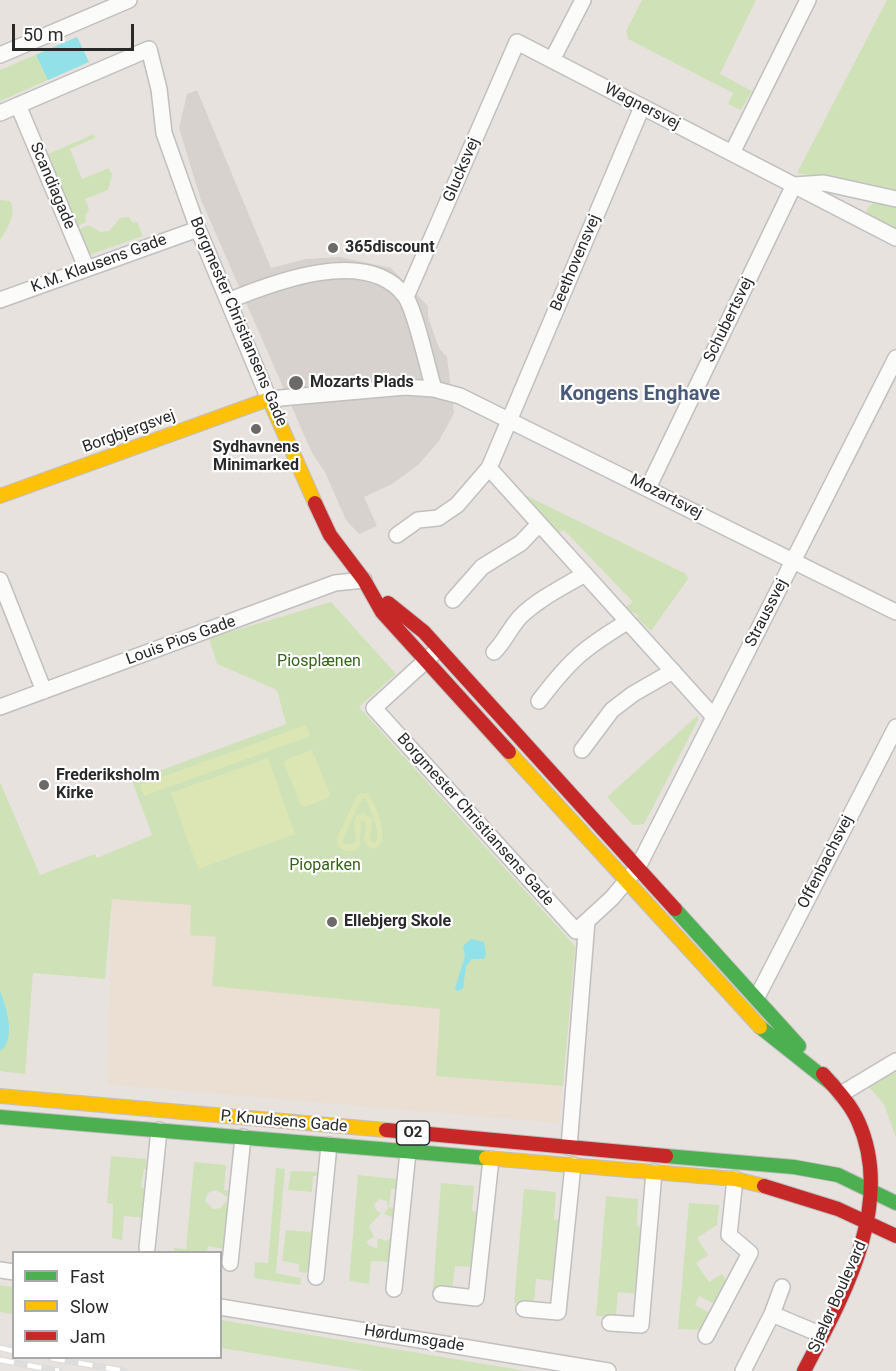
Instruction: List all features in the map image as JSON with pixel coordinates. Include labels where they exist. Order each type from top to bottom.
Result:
[{"type":"street","points":[[0,55],[129,0]]},
{"type":"street","points":[[552,60],[583,0]]},
{"type":"street","points":[[732,153],[808,0]]},
{"type":"street","name":"Wagnersvej","points":[[517,42],[896,238]]},
{"type":"street","name":"Glucksvej","points":[[406,297],[517,42]]},
{"type":"street","name":"Borgmester Christiansens Gade","points":[[18,105],[149,49],[159,89],[164,133],[198,229],[269,399],[330,535],[364,580],[382,612],[626,881],[756,1023],[837,1089]]},
{"type":"street","points":[[0,112],[18,105]]},
{"type":"street","name":"Scandiagade","points":[[18,105],[86,267]]},
{"type":"street","name":"Beethovensvej","points":[[397,535],[418,520],[438,518],[457,505],[489,468],[642,107]]},
{"type":"street","points":[[794,185],[824,183],[896,199]]},
{"type":"street","name":"Schubertsvej","points":[[648,488],[794,185]]},
{"type":"street","name":"K.M. Klausens Gade","points":[[0,300],[86,267],[198,229]]},
{"type":"street","points":[[228,301],[293,276],[339,272],[363,273],[381,279],[406,297],[434,389],[405,387],[269,399]]},
{"type":"street","name":"Straussvej","points":[[638,867],[896,358]]},
{"type":"street","name":"Mozartsvej","points":[[434,389],[460,396],[510,419],[896,612]]},
{"type":"street","name":"Borgbjergsvej","points":[[0,496],[269,399]]},
{"type":"street","points":[[489,468],[714,717]]},
{"type":"street","points":[[453,600],[482,567],[521,543],[539,524]]},
{"type":"street","points":[[494,652],[505,641],[520,618],[544,598],[585,574]]},
{"type":"street","points":[[0,580],[44,691]]},
{"type":"street","name":"Borgmester Christiansens Gade","points":[[364,580],[438,648],[757,997],[837,1089],[862,1130],[868,1152],[871,1188],[870,1222]]},
{"type":"street","name":"Louis Pios Gade","points":[[0,707],[334,583],[364,580]]},
{"type":"street","points":[[539,701],[566,665],[587,646],[627,622]]},
{"type":"street","name":"Borgmester Christiansens Gade","points":[[438,648],[374,708],[576,931],[587,921]]},
{"type":"street","points":[[582,750],[612,710],[633,694],[673,670]]},
{"type":"street","name":"Offenbachsvej","points":[[757,997],[896,726]]},
{"type":"street","points":[[569,1147],[587,921],[638,867]]},
{"type":"street","points":[[837,1089],[896,1061]]},
{"type":"street","name":"P. Knudsens Gade","points":[[0,1096],[794,1167],[838,1175],[871,1188]]},
{"type":"street","name":"P. Knudsens Gade","points":[[0,1117],[735,1179],[791,1192],[835,1206],[870,1222]]},
{"type":"street","points":[[147,1248],[159,1130]]},
{"type":"street","name":"P. Knudsens Gade","points":[[230,1263],[243,1137]]},
{"type":"street","name":"P. Knudsens Gade","points":[[316,1277],[329,1145]]},
{"type":"street","points":[[394,1289],[408,1152]]},
{"type":"street","points":[[441,1294],[476,1298],[490,1159]]},
{"type":"street","points":[[525,1309],[558,1312],[573,1166]]},
{"type":"street","points":[[610,1323],[641,1325],[654,1172]]},
{"type":"street","points":[[706,1336],[750,1253],[729,1235],[735,1179]]},
{"type":"street","name":"O2","points":[[871,1188],[896,1203]]},
{"type":"street","name":"O2","points":[[870,1222],[896,1236]]},
{"type":"street","name":"Sjælør Boulevard","points":[[804,1371],[857,1262],[870,1222]]},
{"type":"street","points":[[743,1371],[772,1314],[782,1287]]},
{"type":"street","name":"Hørdumsgade","points":[[222,1307],[608,1371]]},
{"type":"street","points":[[772,1314],[822,1335]]},
{"type":"shaded area","name":"Mozarts Plads","points":[[197,90],[271,268],[305,259],[340,257],[391,268],[428,306],[428,317],[439,348],[447,357],[454,413],[439,441],[418,465],[392,484],[364,497],[377,526],[359,534],[346,520],[325,472],[312,453],[201,200],[179,128],[187,94]]},
{"type":"shaded area","name":"Pioparken","points":[[353,705],[576,947],[559,1123],[107,1084],[112,898],[96,858],[153,835],[132,781]]},
{"type":"green space","points":[[642,0],[756,0],[720,74],[752,91],[741,110],[728,104],[733,93],[628,39],[626,31]]},
{"type":"green space","points":[[887,0],[896,0],[896,192],[797,173]]},
{"type":"green space","points":[[77,37],[89,62],[0,101],[0,70]]},
{"type":"green space","points":[[94,134],[95,138],[70,149],[82,179],[109,168],[112,175],[108,190],[85,199],[89,209],[85,216],[86,222],[76,227],[46,155]]},
{"type":"green space","points":[[0,200],[10,201],[13,211],[0,241]]},
{"type":"green space","points":[[874,202],[896,207],[896,232],[868,216],[866,210]]},
{"type":"green space","points":[[129,217],[133,223],[137,222],[143,236],[89,255],[78,230],[88,225],[101,232],[109,231],[120,218]]},
{"type":"green space","points":[[513,489],[686,574],[688,579],[651,631],[637,618],[639,616],[633,612],[628,614],[624,608],[633,602],[564,530],[554,534]]},
{"type":"green space","name":"Pioparken","points":[[331,602],[396,674],[359,707],[575,946],[563,1086],[436,1076],[440,1009],[212,986],[216,937],[190,935],[191,905],[112,899],[105,979],[33,973],[25,1074],[0,1071],[0,782],[40,875],[95,854],[97,858],[152,835],[132,781],[286,724],[277,690],[217,664],[209,638]]},
{"type":"green space","points":[[698,715],[698,720],[644,824],[633,825],[607,797]]},
{"type":"green space","points":[[306,725],[310,736],[144,796],[140,785]]},
{"type":"green space","points":[[312,750],[330,794],[328,798],[304,807],[301,805],[284,763],[287,759]]},
{"type":"green space","points":[[268,758],[295,834],[198,869],[171,793]]},
{"type":"green space","points":[[361,793],[368,794],[377,810],[382,842],[375,849],[367,846],[364,840],[366,823],[361,820],[360,846],[355,850],[346,851],[338,846],[337,838],[357,796]],"holes":[[[364,798],[367,800],[377,829],[377,840],[374,843],[370,840],[372,819],[364,813],[357,815],[354,823],[356,842],[346,845],[343,842],[344,837],[359,804]]]},
{"type":"green space","points":[[896,1072],[896,1138],[884,1104],[867,1085]]},
{"type":"green space","points":[[111,1156],[146,1159],[146,1165],[149,1166],[149,1169],[144,1169],[141,1187],[147,1189],[144,1218],[124,1216],[122,1240],[112,1238],[113,1204],[107,1203]]},
{"type":"green space","points":[[194,1162],[226,1165],[224,1190],[230,1191],[230,1199],[216,1190],[208,1193],[205,1201],[213,1209],[221,1208],[225,1202],[229,1202],[225,1249],[208,1246],[207,1251],[174,1251],[174,1248],[186,1249]]},
{"type":"green space","points":[[276,1168],[285,1169],[276,1273],[301,1278],[300,1285],[254,1278],[255,1262],[268,1263]]},
{"type":"green space","points":[[291,1171],[319,1172],[319,1176],[313,1176],[312,1192],[288,1190]]},
{"type":"green space","points":[[358,1175],[397,1179],[397,1189],[391,1189],[389,1207],[395,1208],[394,1218],[384,1214],[388,1209],[387,1201],[379,1199],[374,1204],[376,1210],[381,1213],[369,1226],[374,1237],[367,1241],[367,1244],[377,1249],[378,1238],[386,1241],[392,1237],[390,1262],[371,1261],[369,1284],[349,1281]]},
{"type":"green space","points":[[441,1183],[474,1186],[472,1211],[478,1212],[473,1267],[455,1266],[452,1290],[433,1289]]},
{"type":"green space","points":[[524,1189],[556,1192],[554,1219],[560,1220],[555,1281],[536,1279],[534,1304],[514,1303]]},
{"type":"green space","points":[[606,1196],[638,1199],[637,1226],[643,1227],[637,1294],[618,1292],[616,1317],[596,1316]]},
{"type":"green space","points":[[689,1203],[719,1205],[717,1225],[697,1238],[708,1255],[696,1263],[709,1282],[722,1274],[726,1280],[715,1304],[699,1296],[695,1305],[710,1313],[700,1330],[678,1329]]},
{"type":"green space","points":[[313,1224],[315,1225],[310,1268],[306,1273],[299,1272],[299,1264],[282,1261],[286,1230],[311,1232]]},
{"type":"green space","points":[[0,1285],[12,1287],[12,1314],[0,1312]]},
{"type":"green space","points":[[222,1320],[526,1371],[365,1371],[222,1348]]},
{"type":"water","points":[[77,37],[89,62],[48,80],[36,55]]},
{"type":"water","points":[[471,939],[484,942],[486,954],[484,959],[472,959],[466,966],[463,989],[457,991],[455,988],[465,956],[463,946]]},
{"type":"water","points":[[0,991],[9,1022],[9,1031],[5,1046],[0,1051]]},
{"type":"railway","points":[[0,1348],[12,1351]]},
{"type":"railway","points":[[57,1359],[124,1371]]},
{"type":"railway","points":[[0,1360],[59,1371]]},
{"type":"traffic: fast","points":[[675,909],[799,1046]]},
{"type":"traffic: fast","points":[[760,1027],[833,1085]]},
{"type":"traffic: fast","points":[[0,1117],[486,1158]]},
{"type":"traffic: fast","points":[[666,1156],[794,1167],[838,1175],[896,1203]]},
{"type":"traffic: slow","points":[[0,496],[269,399],[315,503]]},
{"type":"traffic: slow","points":[[509,752],[760,1027]]},
{"type":"traffic: slow","points":[[0,1096],[386,1130]]},
{"type":"traffic: slow","points":[[486,1158],[735,1179],[764,1186]]},
{"type":"traffic: jam","points":[[315,503],[330,535],[364,580],[382,612],[509,752]]},
{"type":"traffic: jam","points":[[388,603],[424,632],[675,909]]},
{"type":"traffic: jam","points":[[804,1371],[834,1313],[860,1250],[868,1218],[871,1185],[868,1153],[855,1114],[823,1074]]},
{"type":"traffic: jam","points":[[386,1130],[666,1156]]},
{"type":"traffic: jam","points":[[764,1186],[838,1209],[896,1236]]},
{"type":"place","name":"365discount","points":[[333,248]]},
{"type":"place","name":"Mozarts Plads","points":[[296,383]]},
{"type":"place","name":"Sydhavnens Minimarked","points":[[256,429]]},
{"type":"place","name":"Frederiksholm Kirke","points":[[44,785]]},
{"type":"place","name":"Ellebjerg Skole","points":[[332,922]]},
{"type":"district","name":"Kongens Enghave","points":[[640,395]]},
{"type":"park label","name":"Piosplænen","points":[[319,662]]}]
